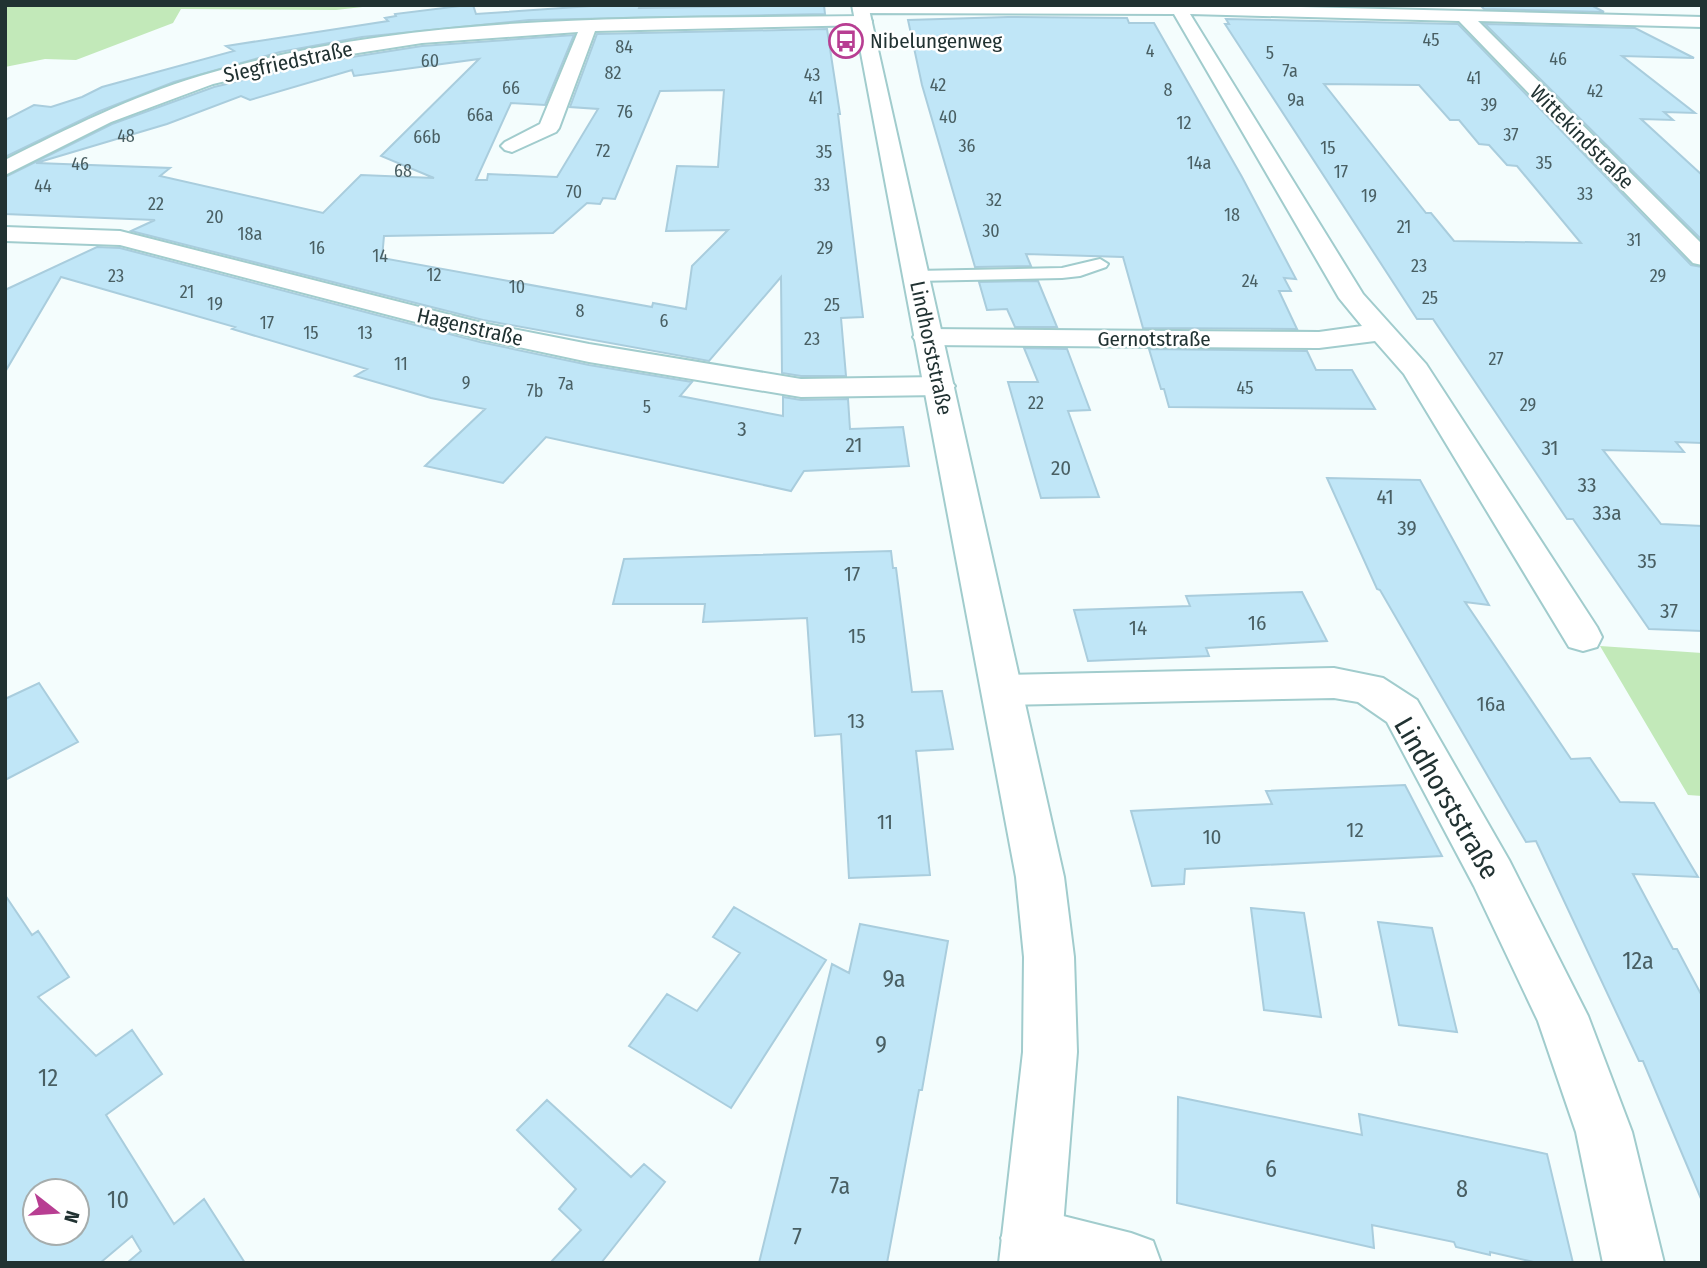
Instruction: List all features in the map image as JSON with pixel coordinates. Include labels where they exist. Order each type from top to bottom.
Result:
[{"type":"street","points":[[861,12],[1179,9],[1702,22]]},
{"type":"street","points":[[1179,9],[1352,298],[1379,332],[1416,370],[1583,637]]},
{"type":"street","name":"Siegfriedstraße","points":[[5,169],[46,144],[96,120],[180,88],[249,67],[337,50],[465,32],[861,12]]},
{"type":"street","name":"Lindhorststraße","points":[[861,12],[1040,877],[1049,957],[1050,1052],[1030,1250],[1131,1263]]},
{"type":"street","name":"Wittekindstraße","points":[[1462,15],[1702,258]]},
{"type":"street","points":[[512,146],[549,128],[589,26]]},
{"type":"street","name":"Hagenstraße","points":[[5,234],[132,240],[481,331],[589,353],[788,386],[940,386]]},
{"type":"street","name":"Gernotstraße","points":[[927,337],[1319,340],[1379,332]]},
{"type":"street","name":"Lindhorststraße","points":[[1002,691],[1334,683],[1369,689],[1402,711],[1492,874],[1562,1016],[1604,1132],[1634,1263]]},
{"type":"lane","points":[[915,276],[1062,273],[1080,271],[1100,264]]},
{"type":"green space","points":[[5,5],[380,5],[336,10],[181,9],[173,23],[76,60],[45,59],[5,67]]},
{"type":"green space","points":[[1600,646],[1702,653],[1702,796],[1688,795]]},
{"type":"building","points":[[473,5],[476,14],[606,5],[640,5],[639,8],[824,5],[825,14],[529,20],[362,37],[280,52],[174,82],[100,111],[5,157],[5,120],[34,105],[51,107],[102,87],[234,51],[226,46],[388,21],[385,18],[396,16],[395,14]]},
{"type":"building","points":[[1480,5],[1591,5],[1604,12],[1484,9]]},
{"type":"building","points":[[1127,18],[1129,23],[1154,23],[1242,177],[1296,279],[1284,278],[1291,291],[1279,291],[1297,329],[1143,328],[1123,257],[1026,254],[1031,266],[975,267],[922,85],[908,20]]},
{"type":"building","points":[[1226,19],[1458,24],[1691,265],[1702,267],[1702,443],[1676,442],[1684,452],[1603,450],[1661,524],[1702,526],[1702,631],[1649,629],[1573,519],[1567,519],[1433,319],[1417,319],[1225,24],[1229,24]],"holes":[[[1324,84],[1419,85],[1450,120],[1459,120],[1479,144],[1489,145],[1507,165],[1517,166],[1581,243],[1454,241],[1431,213],[1426,213]]]},
{"type":"building","points":[[1485,24],[1635,28],[1694,58],[1622,56],[1695,113],[1664,112],[1673,120],[1641,119],[1702,175],[1702,240]]},
{"type":"building","points":[[827,29],[840,114],[863,317],[841,318],[846,376],[801,376],[782,373],[781,277],[709,361],[483,320],[131,231],[155,220],[5,214],[5,177],[112,124],[214,87],[314,63],[422,46],[574,35],[545,105],[511,103],[476,180],[487,180],[488,174],[557,177],[598,109],[570,107],[597,34]],"holes":[[[479,59],[381,156],[434,178],[361,175],[323,213],[160,176],[170,168],[36,163],[167,124],[241,96],[250,100],[352,70],[354,76]],[[724,90],[718,167],[677,166],[666,231],[728,230],[692,266],[686,309],[653,303],[652,307],[382,258],[384,236],[553,233],[587,203],[600,204],[603,198],[615,199],[660,91]]]},
{"type":"building","points":[[97,247],[120,248],[480,342],[589,365],[692,382],[680,396],[783,416],[783,397],[801,400],[848,399],[850,429],[903,427],[909,466],[804,471],[791,491],[546,437],[503,483],[425,466],[485,409],[431,398],[355,376],[367,369],[232,329],[235,327],[61,277],[5,372],[5,290]]},
{"type":"building","points":[[1038,281],[1057,327],[1015,327],[1007,309],[987,310],[979,282]]},
{"type":"building","points":[[1024,348],[1067,349],[1090,410],[1068,411],[1099,497],[1041,498],[1008,382],[1038,382]]},
{"type":"building","points":[[1149,349],[1307,351],[1316,370],[1352,370],[1375,409],[1169,407]]},
{"type":"building","points":[[1327,478],[1420,480],[1489,605],[1465,602],[1571,759],[1590,758],[1620,802],[1654,803],[1698,877],[1633,874],[1673,949],[1677,949],[1702,996],[1702,1201],[1643,1061],[1639,1061],[1536,841],[1526,842],[1377,589]]},
{"type":"building","points":[[891,551],[893,568],[896,568],[912,692],[942,691],[953,749],[916,751],[930,875],[849,878],[841,734],[815,736],[807,618],[703,622],[705,604],[613,604],[624,559]]},
{"type":"building","points":[[1302,592],[1327,641],[1206,648],[1209,656],[1088,661],[1074,610],[1190,606],[1186,596]]},
{"type":"building","points":[[39,683],[78,742],[5,780],[5,699]]},
{"type":"building","points":[[1405,785],[1442,856],[1185,869],[1184,884],[1152,886],[1131,811],[1272,804],[1266,791]]},
{"type":"building","points":[[5,895],[32,935],[38,931],[69,977],[38,997],[96,1056],[132,1030],[162,1074],[106,1115],[174,1224],[204,1199],[245,1263],[127,1263],[141,1251],[132,1236],[100,1263],[5,1263]]},
{"type":"building","points":[[734,907],[826,960],[731,1108],[629,1046],[667,994],[697,1011],[740,953],[713,937]]},
{"type":"building","points":[[1251,908],[1304,913],[1321,1017],[1264,1010]]},
{"type":"building","points":[[1378,922],[1432,928],[1457,1032],[1399,1025]]},
{"type":"building","points":[[860,924],[948,941],[922,1090],[919,1090],[887,1263],[759,1263],[832,964],[849,973]]},
{"type":"building","points":[[1178,1097],[1362,1135],[1359,1114],[1547,1154],[1573,1263],[1538,1263],[1490,1252],[1490,1255],[1456,1247],[1454,1242],[1372,1225],[1374,1248],[1177,1203]]},
{"type":"building","points":[[547,1100],[631,1177],[644,1164],[665,1182],[601,1263],[550,1263],[581,1230],[559,1209],[576,1189],[517,1130]]},
{"type":"place","name":"Nibelungenweg","points":[[846,41]]}]
